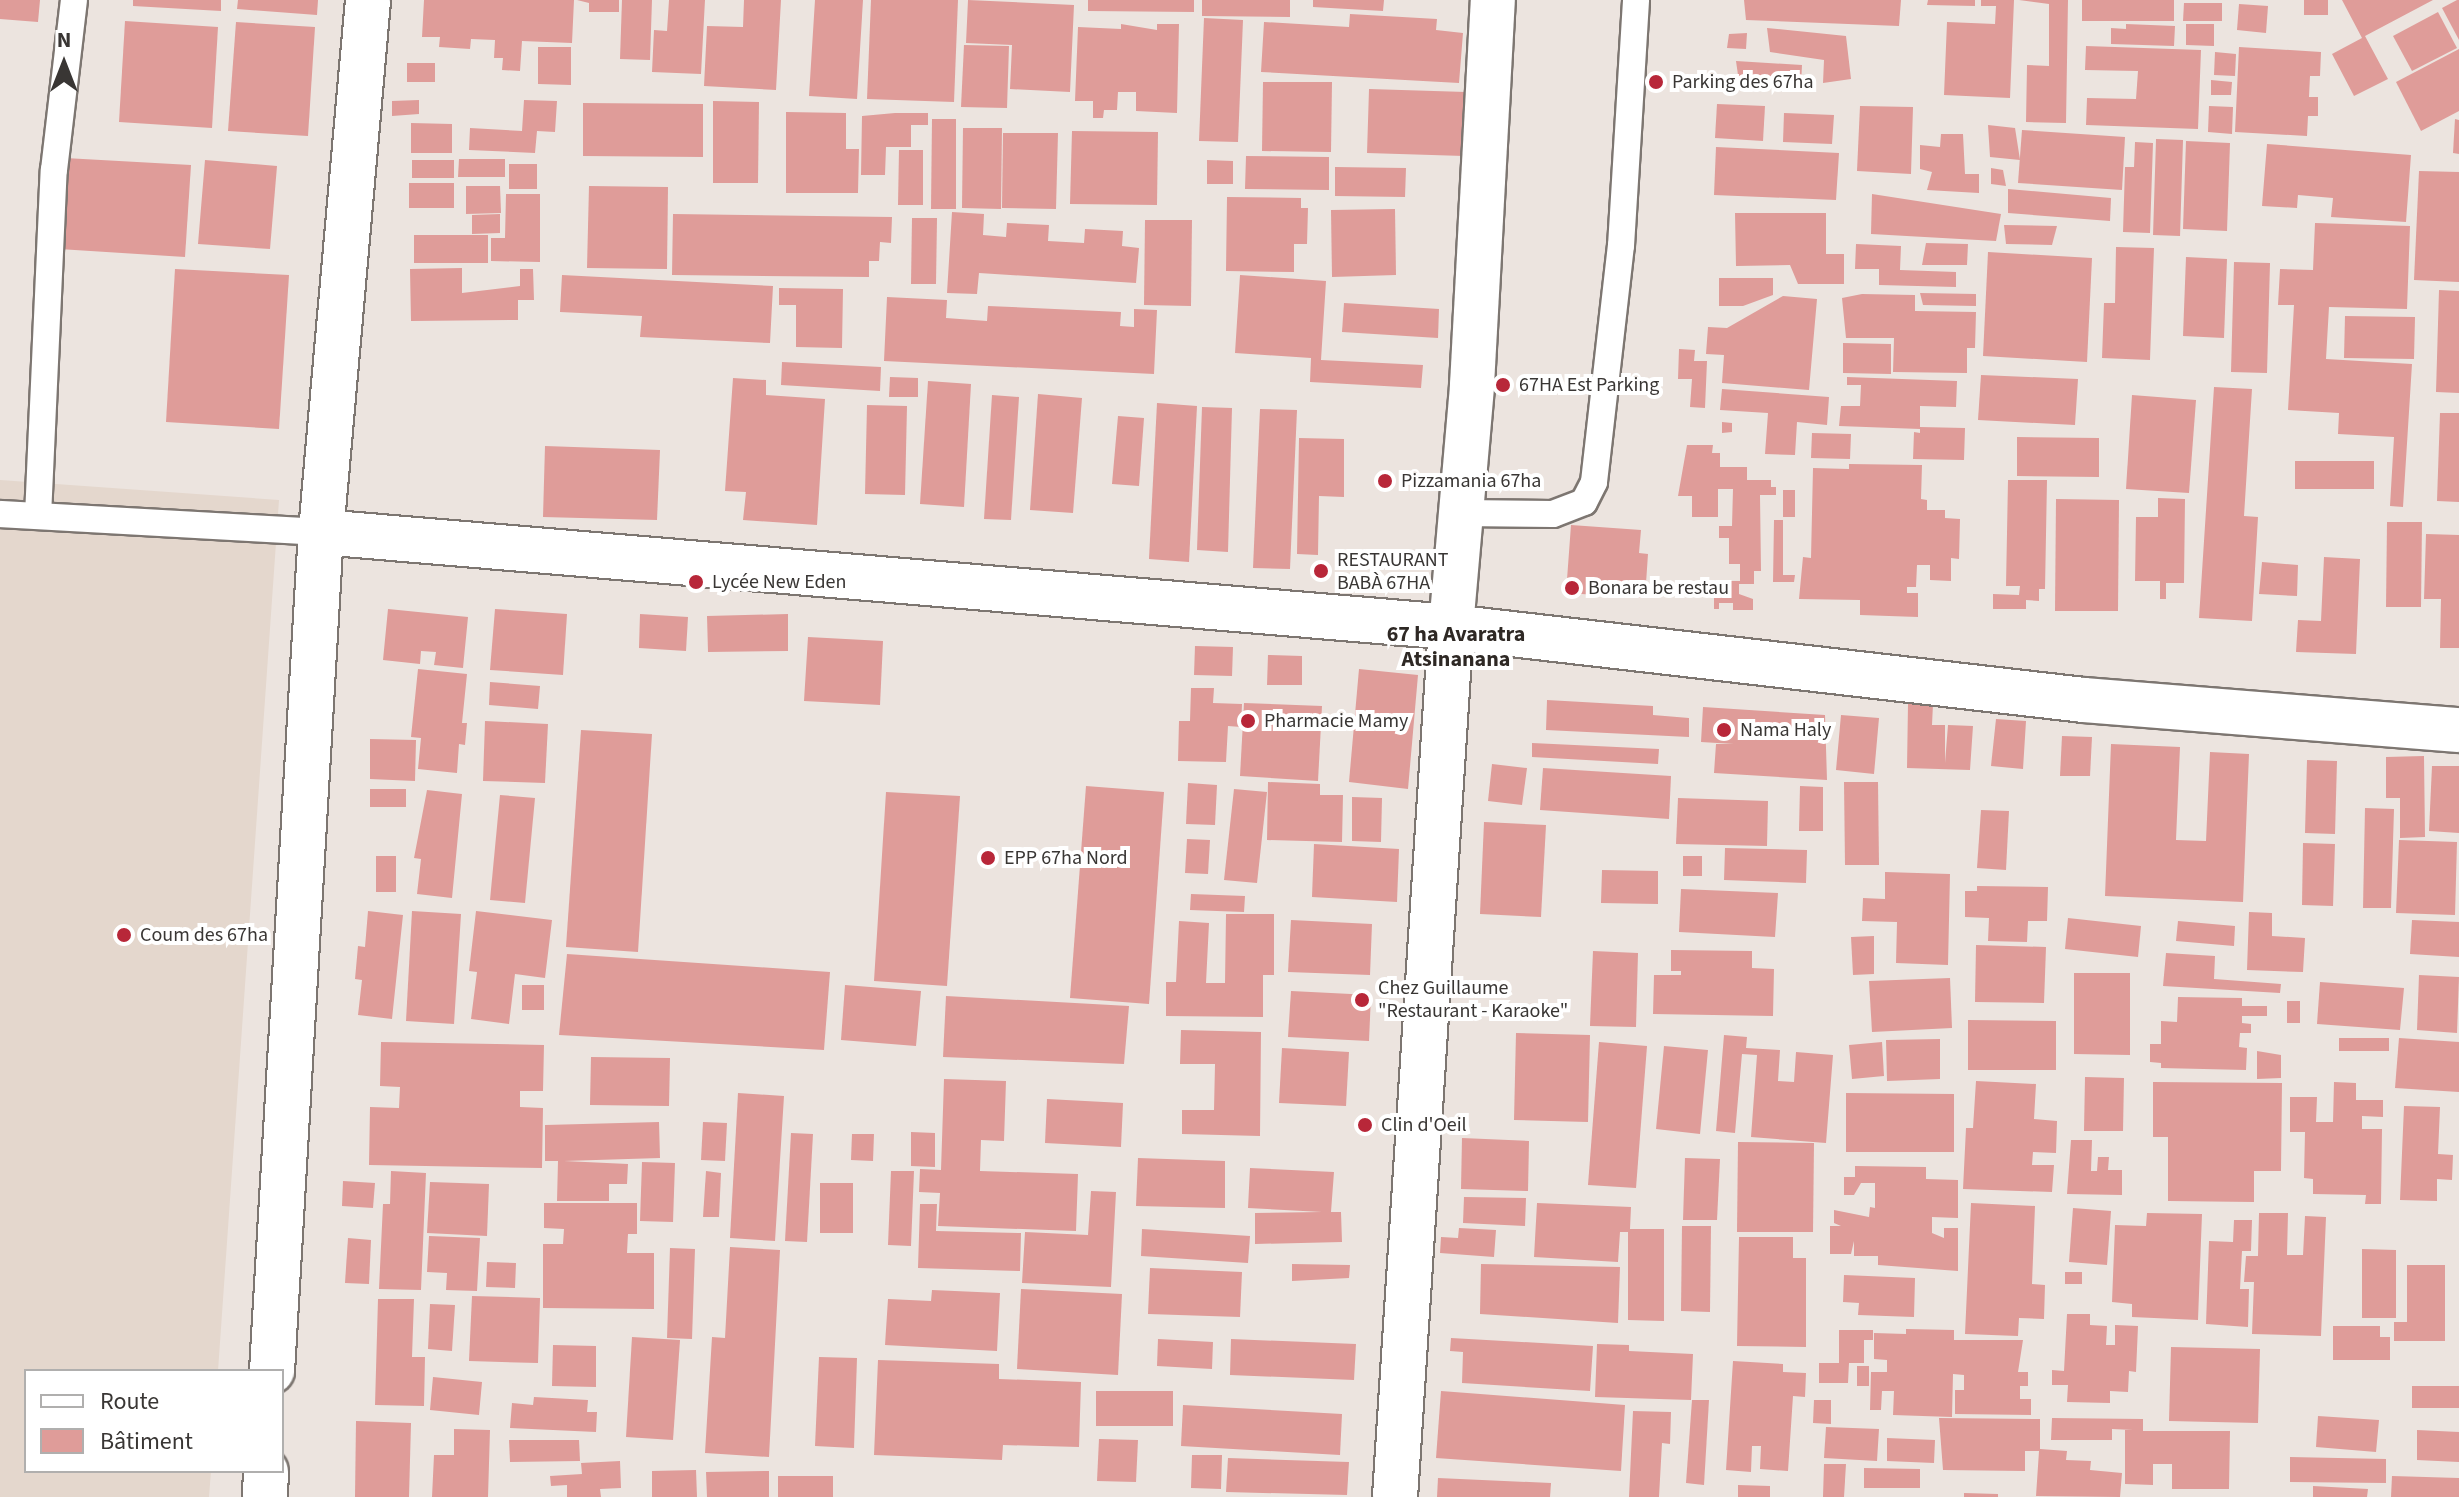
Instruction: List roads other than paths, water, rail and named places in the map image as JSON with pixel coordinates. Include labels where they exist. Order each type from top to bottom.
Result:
[{"type":"street","points":[[272,1369],[321,532],[368,0]]},
{"type":"street","points":[[1395,1497],[1493,0]]},
{"type":"street","points":[[321,532],[1451,627],[2084,700],[2459,730]]},
{"type":"street","points":[[265,1497],[266,1473]]},
{"type":"lane","points":[[38,516],[51,201],[74,0]]},
{"type":"lane","points":[[1461,513],[1553,514],[1584,502],[1594,482],[1621,246],[1636,0]]},
{"type":"lane","points":[[0,514],[321,532]]},
{"type":"place","name":"Parking des 67ha","points":[[1656,82]]},
{"type":"place","name":"67HA Est Parking","points":[[1503,385]]},
{"type":"place","name":"Pizzamania 67ha","points":[[1385,481]]},
{"type":"place","name":"RESTAURANT BABÀ 67HA","points":[[1321,571]]},
{"type":"place","name":"Lycée New Eden","points":[[696,582]]},
{"type":"place","name":"Bonara be restau","points":[[1572,588]]},
{"type":"place","name":"Pharmacie Mamy","points":[[1248,721]]},
{"type":"place","name":"Nama Haly","points":[[1724,730]]},
{"type":"place","name":"EPP 67ha Nord","points":[[988,858]]},
{"type":"place","name":"Coum des 67ha","points":[[124,935]]},
{"type":"place","name":"Chez Guillaume \"Restaurant - Karaoke\"","points":[[1362,1000]]},
{"type":"place","name":"Clin d'Oeil","points":[[1365,1125]]},
{"type":"district","name":"67 ha Avaratra Atsinanana","points":[[1456,646]]}]
